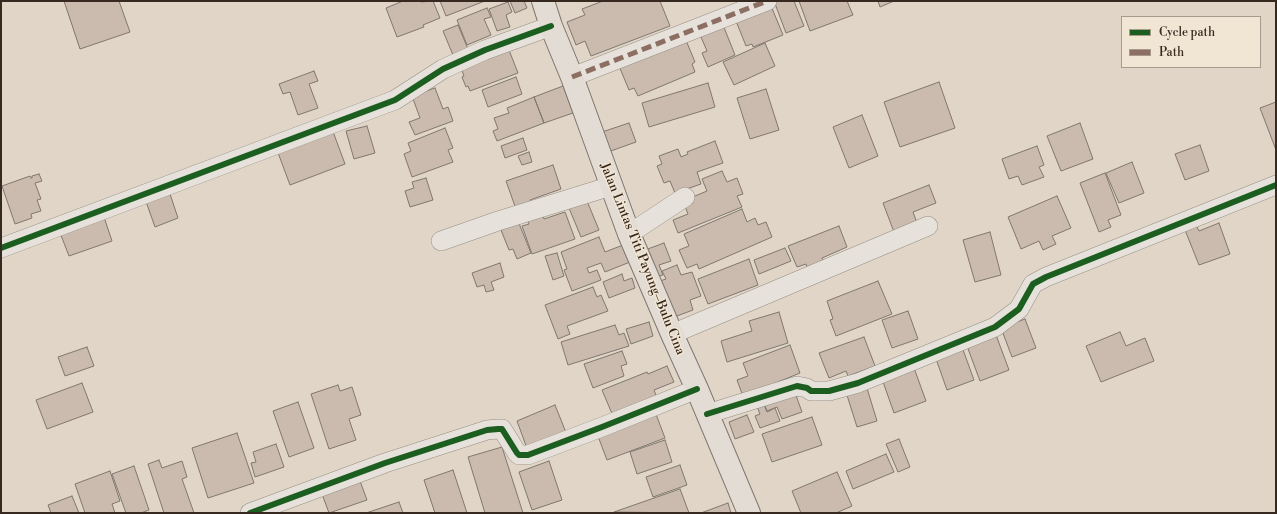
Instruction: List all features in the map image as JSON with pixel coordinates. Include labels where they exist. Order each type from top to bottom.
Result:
[{"type":"main road","name":"Jalan Lintas Titi Payung–Bulu Cina","points":[[543,1],[551,26],[572,77],[630,234],[749,513]]},
{"type":"street","points":[[572,77],[767,1]]},
{"type":"street","points":[[1,248],[395,100],[443,69],[484,50],[551,26]]},
{"type":"street","points":[[707,414],[797,386],[810,390],[828,391],[858,383],[995,327],[1020,309],[1033,284],[1046,277],[1276,185]]},
{"type":"street","points":[[441,241],[498,221],[611,186]]},
{"type":"street","points":[[630,234],[685,197]]},
{"type":"street","points":[[672,334],[928,226]]},
{"type":"street","points":[[250,513],[386,463],[487,430],[502,430],[519,455],[528,455],[697,389]]},
{"type":"building","points":[[64,1],[119,1],[130,32],[80,49]]},
{"type":"building","points":[[403,1],[433,1],[440,18],[423,25],[424,27],[397,37],[386,8]]},
{"type":"building","points":[[440,1],[485,1],[446,16]]},
{"type":"building","points":[[510,1],[524,1],[527,8],[515,13]]},
{"type":"building","points":[[603,1],[660,1],[670,26],[591,56],[585,41],[576,45],[567,22],[585,15],[582,9]]},
{"type":"building","points":[[769,1],[783,35],[753,47],[752,44],[746,46],[736,21]]},
{"type":"building","points":[[774,1],[794,1],[804,26],[786,33]]},
{"type":"building","points":[[799,1],[847,1],[853,15],[810,31]]},
{"type":"building","points":[[878,1],[894,1],[880,7]]},
{"type":"building","points":[[508,2],[512,12],[506,15],[510,27],[497,31],[489,9]]},
{"type":"building","points":[[487,8],[491,17],[484,19],[491,35],[467,45],[457,20]]},
{"type":"building","points":[[721,20],[735,55],[708,67],[702,53],[707,51],[698,30]]},
{"type":"building","points":[[458,25],[468,49],[453,55],[443,31]]},
{"type":"building","points":[[685,38],[695,62],[692,64],[695,72],[638,96],[634,88],[629,90],[619,66]]},
{"type":"building","points":[[765,43],[775,66],[734,85],[723,62]]},
{"type":"building","points":[[509,50],[518,73],[470,91],[468,86],[466,87],[462,77],[464,76],[461,68]]},
{"type":"building","points":[[314,71],[318,81],[309,84],[318,108],[298,115],[290,92],[283,94],[279,84]]},
{"type":"building","points":[[516,77],[522,94],[488,107],[482,90]]},
{"type":"building","points":[[939,82],[955,128],[900,147],[884,102]]},
{"type":"building","points":[[708,83],[715,107],[649,127],[642,103]]},
{"type":"building","points":[[563,86],[573,113],[544,123],[534,97]]},
{"type":"building","points":[[435,88],[443,109],[448,107],[453,121],[415,135],[409,122],[420,118],[412,96]]},
{"type":"building","points":[[766,89],[779,130],[750,139],[737,98]]},
{"type":"building","points":[[534,97],[544,123],[497,141],[493,131],[498,129],[494,118],[509,113],[507,108]]},
{"type":"building","points":[[1276,102],[1276,150],[1260,108]]},
{"type":"building","points":[[862,115],[878,156],[849,168],[833,127]]},
{"type":"building","points":[[629,123],[636,142],[608,152],[602,132]]},
{"type":"building","points":[[1080,123],[1093,159],[1061,171],[1047,136]]},
{"type":"building","points":[[367,126],[375,153],[354,159],[346,131]]},
{"type":"building","points":[[445,128],[453,148],[448,150],[453,162],[412,177],[404,154],[411,151],[408,143]]},
{"type":"building","points":[[332,129],[345,164],[290,185],[277,150]]},
{"type":"building","points":[[523,138],[527,150],[505,158],[501,146]]},
{"type":"building","points":[[715,141],[723,163],[697,172],[701,184],[675,193],[670,181],[664,183],[657,166],[662,164],[659,156],[678,149],[681,157],[688,154],[687,152]]},
{"type":"building","points":[[1200,145],[1209,171],[1185,180],[1175,154]]},
{"type":"building","points":[[1037,146],[1044,165],[1039,167],[1044,177],[1022,185],[1018,176],[1009,179],[1002,159]]},
{"type":"building","points":[[529,152],[532,162],[522,165],[518,156]]},
{"type":"building","points":[[1132,162],[1144,193],[1119,203],[1106,173]]},
{"type":"building","points":[[553,165],[561,189],[530,200],[531,204],[516,209],[506,181]]},
{"type":"building","points":[[722,171],[727,182],[737,178],[743,194],[737,196],[742,207],[678,233],[673,220],[688,214],[683,201],[707,191],[702,179]]},
{"type":"building","points":[[1105,173],[1121,215],[1108,220],[1111,227],[1099,232],[1080,183]]},
{"type":"building","points":[[39,174],[42,181],[35,183],[41,199],[37,200],[41,211],[31,214],[32,218],[15,224],[2,186],[30,176],[32,178],[32,176]]},
{"type":"building","points":[[426,178],[433,200],[410,207],[405,191],[414,188],[412,182]]},
{"type":"building","points":[[929,185],[936,203],[913,212],[917,223],[894,232],[883,203]]},
{"type":"building","points":[[168,188],[178,218],[155,227],[144,196]]},
{"type":"building","points":[[1057,196],[1071,228],[1052,236],[1056,244],[1043,250],[1039,241],[1021,249],[1008,217]]},
{"type":"building","points":[[587,201],[599,230],[581,237],[569,208]]},
{"type":"building","points":[[742,209],[747,222],[755,218],[758,225],[766,222],[772,237],[699,269],[697,264],[687,268],[679,250],[689,246],[684,234]]},
{"type":"building","points":[[542,212],[544,219],[565,212],[575,239],[532,254],[522,226],[529,224],[526,218]]},
{"type":"building","points":[[103,214],[112,241],[69,256],[59,230]]},
{"type":"building","points":[[518,221],[531,253],[517,259],[513,249],[509,250],[501,230]]},
{"type":"building","points":[[1219,223],[1230,254],[1199,265],[1185,230],[1196,225],[1199,231]]},
{"type":"building","points":[[839,226],[847,247],[822,258],[824,265],[808,271],[806,264],[797,267],[788,246]]},
{"type":"building","points":[[990,232],[1001,275],[975,282],[963,240]]},
{"type":"building","points":[[599,237],[605,252],[623,245],[630,262],[605,272],[601,263],[587,268],[589,273],[597,270],[601,280],[572,291],[564,270],[567,269],[561,252]]},
{"type":"building","points":[[664,243],[671,261],[659,265],[663,275],[655,277],[645,250]]},
{"type":"building","points":[[785,248],[791,261],[759,274],[754,260]]},
{"type":"building","points":[[557,253],[564,276],[553,280],[545,256]]},
{"type":"building","points":[[749,259],[758,285],[708,304],[698,279]]},
{"type":"building","points":[[500,263],[504,277],[491,282],[494,290],[486,292],[484,285],[477,287],[472,273]]},
{"type":"building","points":[[677,265],[681,275],[692,272],[701,296],[690,300],[693,310],[674,317],[660,281],[666,279],[662,271]]},
{"type":"building","points":[[622,274],[624,281],[632,278],[635,288],[609,298],[603,282]]},
{"type":"building","points":[[878,281],[892,314],[836,336],[830,320],[833,319],[827,301]]},
{"type":"building","points":[[593,287],[597,297],[601,295],[608,311],[567,326],[570,334],[558,339],[545,305]]},
{"type":"building","points":[[908,311],[918,339],[892,348],[882,320]]},
{"type":"building","points":[[779,312],[788,343],[727,362],[721,341],[752,331],[749,321]]},
{"type":"building","points":[[1025,319],[1036,348],[1012,357],[1001,328]]},
{"type":"building","points":[[649,322],[653,336],[631,344],[626,329]]},
{"type":"building","points":[[615,325],[619,335],[624,333],[629,346],[568,365],[561,342]]},
{"type":"building","points":[[1120,332],[1126,346],[1145,338],[1154,361],[1101,382],[1086,346]]},
{"type":"building","points":[[996,335],[1009,370],[980,381],[967,346]]},
{"type":"building","points":[[864,337],[875,366],[848,376],[846,371],[829,378],[819,353]]},
{"type":"building","points":[[790,345],[800,373],[758,390],[744,399],[737,380],[748,376],[743,363]]},
{"type":"building","points":[[87,347],[94,366],[65,376],[58,357]]},
{"type":"building","points":[[962,347],[974,380],[947,390],[935,356]]},
{"type":"building","points":[[622,351],[627,364],[621,366],[624,376],[593,388],[584,364]]},
{"type":"building","points":[[667,366],[674,382],[654,390],[657,398],[613,416],[602,390],[647,372],[648,374]]},
{"type":"building","points":[[914,368],[926,401],[894,413],[882,379]]},
{"type":"building","points":[[82,383],[93,412],[47,429],[36,400]]},
{"type":"building","points":[[338,385],[340,391],[352,387],[361,415],[349,419],[356,440],[329,449],[311,394]]},
{"type":"building","points":[[866,385],[877,421],[857,427],[846,392]]},
{"type":"building","points":[[794,390],[802,412],[782,419],[777,407],[767,411],[763,401]]},
{"type":"building","points":[[298,402],[314,448],[289,457],[273,411]]},
{"type":"building","points":[[763,402],[767,412],[775,408],[780,421],[760,428],[755,416],[760,414],[756,404]]},
{"type":"building","points":[[555,405],[567,435],[528,451],[517,421]]},
{"type":"building","points":[[654,409],[665,438],[607,460],[596,431]]},
{"type":"building","points":[[747,415],[754,432],[735,439],[729,422]]},
{"type":"building","points":[[812,417],[822,445],[772,462],[762,434]]},
{"type":"building","points":[[237,433],[254,483],[208,498],[192,448]]},
{"type":"building","points":[[899,439],[910,467],[898,472],[886,444]]},
{"type":"building","points":[[665,440],[672,462],[637,474],[630,452]]},
{"type":"building","points":[[276,444],[284,467],[255,477],[251,463],[256,462],[253,452]]},
{"type":"building","points":[[502,447],[523,513],[485,513],[468,457]]},
{"type":"building","points":[[886,454],[894,472],[853,489],[846,471]]},
{"type":"building","points":[[159,460],[162,468],[182,461],[187,477],[182,479],[194,513],[164,513],[148,464]]},
{"type":"building","points":[[549,461],[562,500],[532,510],[519,472]]},
{"type":"building","points":[[680,465],[687,485],[653,497],[646,477]]},
{"type":"building","points":[[134,466],[149,510],[141,513],[126,513],[112,474]]},
{"type":"building","points":[[453,470],[467,513],[435,513],[424,480]]},
{"type":"building","points":[[110,471],[120,501],[112,504],[115,513],[85,513],[75,484]]},
{"type":"building","points":[[837,472],[852,506],[836,513],[801,513],[792,491]]},
{"type":"building","points":[[360,481],[367,500],[329,513],[322,494]]},
{"type":"building","points":[[680,489],[689,513],[614,512]]},
{"type":"building","points":[[72,496],[79,513],[51,513],[48,505]]},
{"type":"building","points":[[399,502],[403,513],[366,513]]},
{"type":"building","points":[[728,503],[731,513],[701,513]]},
{"type":"marked path","points":[[572,77],[767,1]]},
{"type":"cycle path","points":[[1,248],[395,100],[443,69],[485,50],[551,26]]},
{"type":"cycle path","points":[[707,414],[797,386],[807,388],[811,391],[829,391],[858,383],[995,327],[1019,309],[1033,284],[1046,277],[1276,185]]},
{"type":"cycle path","points":[[250,513],[385,463],[487,430],[502,429],[517,453],[519,455],[528,455],[697,389]]}]
